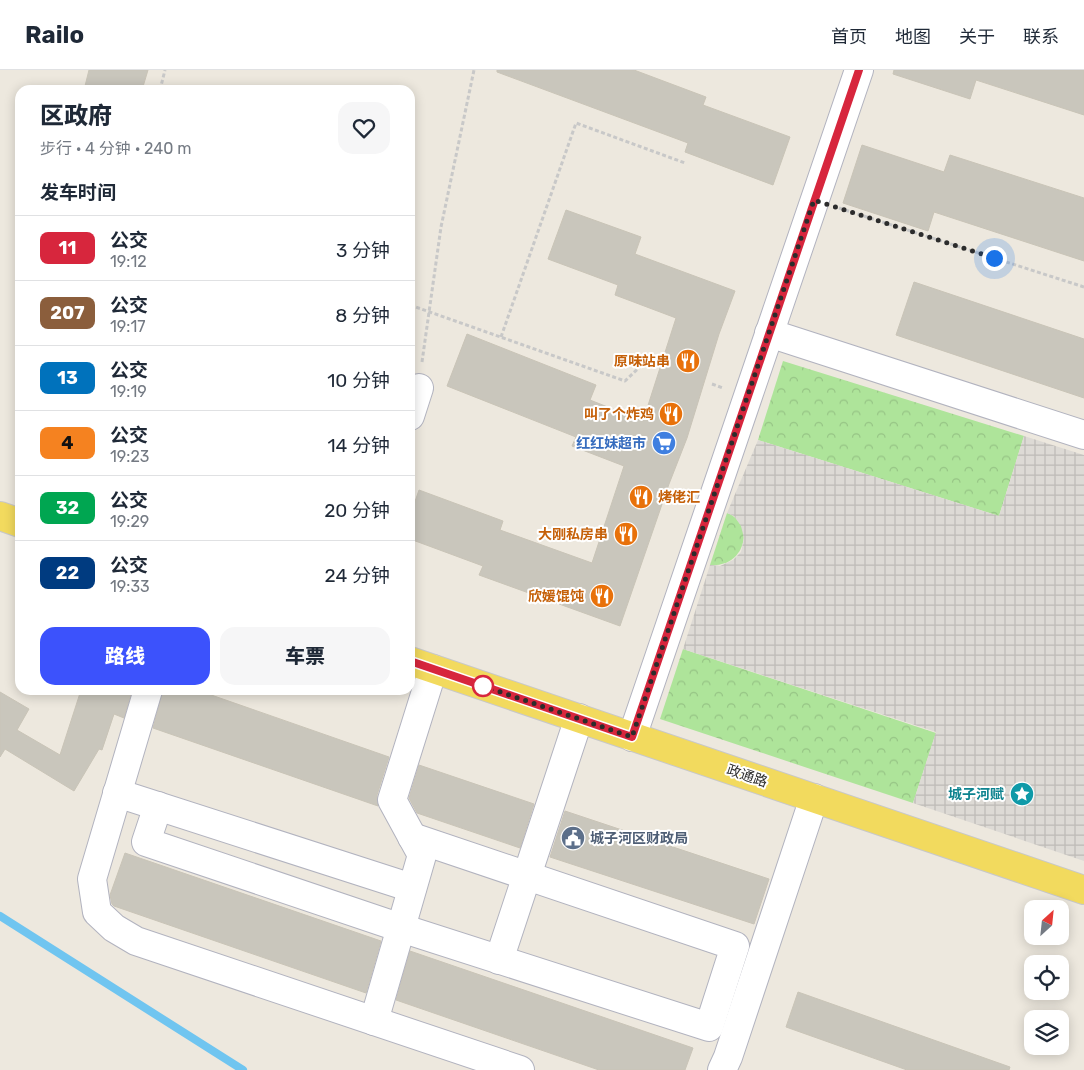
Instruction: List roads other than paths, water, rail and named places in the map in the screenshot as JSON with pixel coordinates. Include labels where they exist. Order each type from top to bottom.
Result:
[{"type":"main road","points":[[0,516],[15,521]]},
{"type":"main road","name":"政通路","points":[[422,665],[1084,890]]},
{"type":"street","points":[[632,737],[858,70]]},
{"type":"street","points":[[769,333],[1084,435]]},
{"type":"street","points":[[415,400],[419,388]]},
{"type":"street","points":[[374,1021],[422,854],[392,800],[422,665]]},
{"type":"street","points":[[146,695],[92,879],[97,912],[114,928],[136,941],[520,1070]]},
{"type":"street","points":[[499,960],[579,718]]},
{"type":"street","points":[[117,792],[412,888]]},
{"type":"street","points":[[722,1070],[728,1057],[814,798]]},
{"type":"street","points":[[158,806],[146,842],[401,928],[709,1027],[735,946],[412,837]]},
{"type":"waterway","points":[[0,916],[243,1070]]},
{"type":"place","name":"原味站串","points":[[688,361]]},
{"type":"place","name":"叫了个炸鸡","points":[[671,414]]},
{"type":"place","name":"红红妹超市","points":[[664,443]]},
{"type":"place","name":"烤佬汇","points":[[641,497]]},
{"type":"place","name":"大刚私房串","points":[[626,534]]},
{"type":"place","name":"欣媛馄饨","points":[[602,596]]},
{"type":"place","name":"城子河赋","points":[[1022,794]]},
{"type":"place","name":"城子河区财政局","points":[[573,838]]}]
